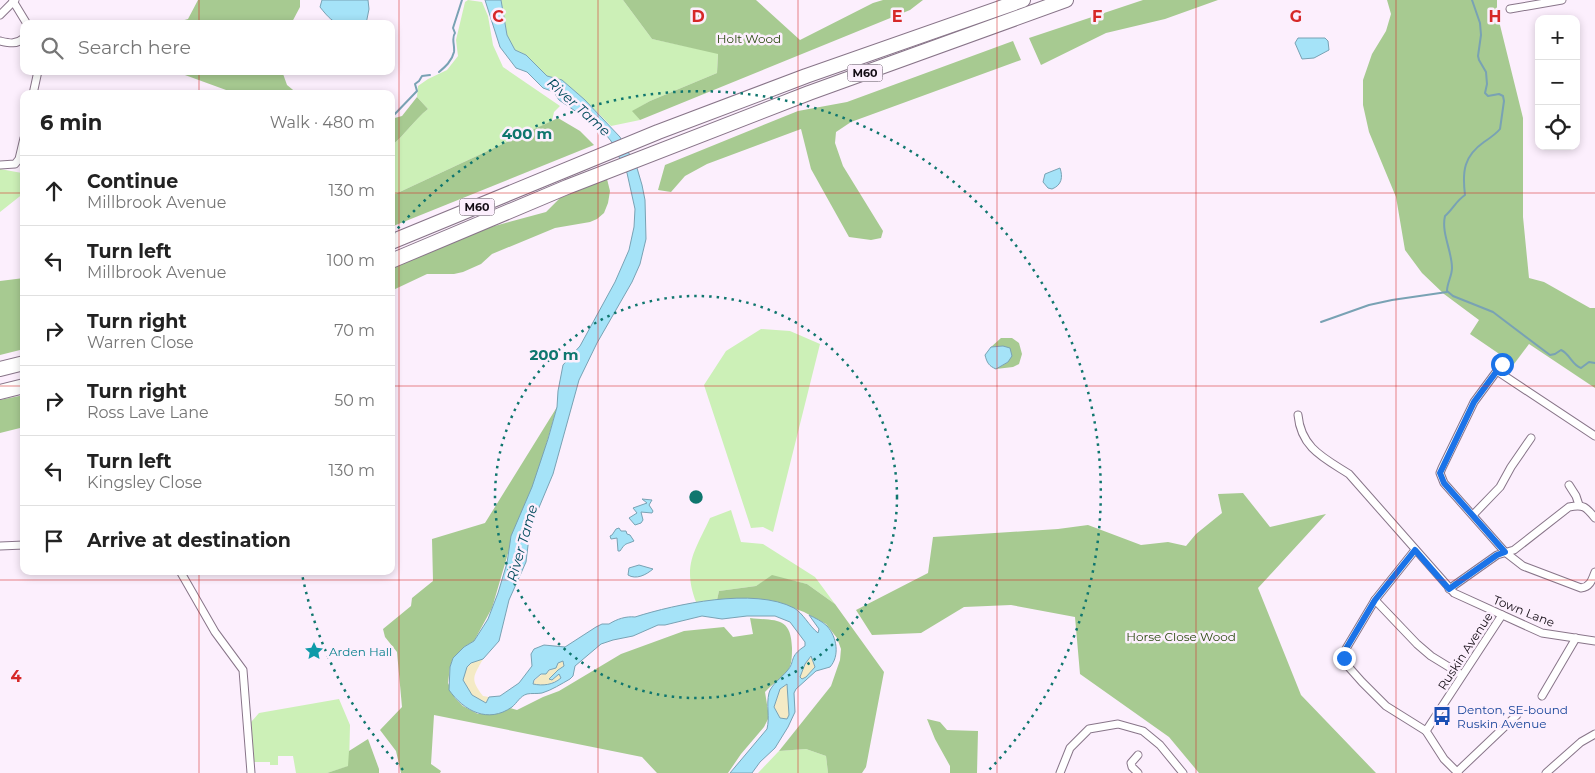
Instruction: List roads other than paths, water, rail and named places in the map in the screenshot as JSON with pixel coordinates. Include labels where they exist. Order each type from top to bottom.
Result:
[{"type":"highway","name":"M60","points":[[395,240],[658,132],[806,76],[1023,0]]},
{"type":"highway","name":"M60","points":[[395,259],[567,187],[809,93],[1066,0]]},
{"type":"highway","points":[[0,369],[20,364]]},
{"type":"highway","points":[[0,392],[20,387]]},
{"type":"street","points":[[1510,9],[1562,0]]},
{"type":"street","points":[[0,15],[14,1],[25,20]]},
{"type":"street","points":[[0,41],[11,44],[20,41]]},
{"type":"street","points":[[34,90],[37,75]]},
{"type":"street","points":[[0,165],[15,164],[20,154]]},
{"type":"street","points":[[1502,364],[1474,402],[1440,473],[1444,483],[1505,552],[1523,566],[1578,588],[1588,586],[1595,572]]},
{"type":"street","points":[[1497,370],[1595,436]]},
{"type":"street","points":[[1298,416],[1300,428],[1306,442],[1349,474],[1449,589],[1497,555],[1514,550],[1569,507],[1578,505],[1586,508],[1595,518]]},
{"type":"street","points":[[1472,515],[1500,487],[1531,438]]},
{"type":"street","points":[[1568,486],[1576,496],[1578,505]]},
{"type":"street","points":[[0,546],[20,545]]},
{"type":"street","points":[[1415,550],[1375,600],[1347,647],[1344,658],[1352,671],[1386,706],[1426,731],[1444,760],[1457,773],[1516,715]]},
{"type":"street","points":[[182,575],[215,632],[242,670],[251,773]]},
{"type":"street","name":"Town Lane","points":[[1449,589],[1542,633],[1595,641]]},
{"type":"street","points":[[1375,600],[1417,644],[1431,656],[1462,675]]},
{"type":"street","name":"Ruskin Avenue","points":[[1426,731],[1502,615]]},
{"type":"street","points":[[1542,696],[1576,638]]},
{"type":"street","points":[[1060,773],[1070,748],[1089,729],[1118,724],[1143,731],[1160,745],[1183,773]]},
{"type":"street","points":[[1546,773],[1581,742],[1595,734]]},
{"type":"street","points":[[1138,756],[1131,763],[1138,773]]},
{"type":"water","points":[[322,0],[368,0],[369,9],[367,20],[332,20],[320,7]]},
{"type":"water","name":"River Tame","points":[[485,0],[501,0],[507,35],[515,50],[526,55],[547,76],[562,80],[585,100],[620,137],[637,168],[642,185],[645,200],[646,239],[640,264],[632,282],[597,343],[579,380],[553,474],[530,529],[526,562],[509,600],[499,641],[483,659],[471,663],[467,667],[463,680],[472,695],[486,703],[489,697],[500,696],[519,683],[532,666],[531,654],[534,649],[544,645],[565,647],[602,624],[609,624],[622,618],[635,617],[672,607],[715,600],[737,598],[777,602],[797,610],[818,633],[819,629],[809,615],[825,624],[835,641],[836,652],[830,667],[816,671],[796,689],[794,693],[795,712],[788,727],[775,748],[760,762],[752,773],[730,773],[767,729],[770,690],[790,668],[796,653],[805,646],[805,642],[790,622],[775,616],[747,616],[722,619],[702,616],[658,625],[633,636],[601,644],[575,666],[573,676],[570,679],[546,692],[525,695],[512,707],[503,712],[485,715],[477,713],[462,704],[449,690],[450,667],[453,658],[464,647],[474,641],[488,619],[498,593],[507,563],[511,536],[532,487],[548,439],[557,407],[563,365],[580,346],[615,282],[629,250],[634,227],[635,209],[627,173],[611,141],[590,121],[559,100],[554,92],[543,88],[527,72],[516,68],[500,47]],"holes":[[[811,656],[815,667],[802,679],[800,677],[805,664]],[[563,661],[564,666],[549,679],[552,680],[559,674],[561,678],[548,684],[533,684],[534,680],[541,674],[546,674],[549,670],[556,668],[558,663]],[[787,684],[789,715],[787,719],[780,718],[774,707],[780,689]]]},
{"type":"water","points":[[1298,38],[1325,38],[1328,41],[1329,50],[1314,58],[1302,59],[1295,43]]},
{"type":"water","points":[[1060,168],[1060,183],[1052,189],[1048,188],[1043,182],[1045,174]]},
{"type":"water","points":[[1003,346],[1010,348],[1012,356],[1008,362],[996,369],[989,364],[985,355],[991,347]]},
{"type":"water","points":[[642,499],[652,500],[649,505],[653,511],[652,513],[641,512],[643,520],[635,525],[629,518],[637,513],[633,508],[647,503]]},
{"type":"water","points":[[619,528],[621,531],[626,531],[634,541],[626,544],[618,551],[617,538],[611,539],[610,536]]},
{"type":"water","points":[[639,565],[653,569],[641,576],[634,577],[628,575],[629,568]]},
{"type":"waterway","points":[[439,72],[448,64],[453,55],[453,37],[455,33],[453,28],[462,0]]},
{"type":"waterway","points":[[1472,0],[1480,23],[1481,35],[1478,56],[1486,72],[1487,84],[1485,93],[1488,96],[1499,94],[1503,96],[1504,101],[1500,129],[1477,147],[1468,159],[1464,171],[1465,195],[1445,216],[1444,229],[1452,268],[1447,291],[1453,296],[1493,312],[1550,355],[1561,350],[1581,368],[1589,362],[1595,363]]},
{"type":"waterway","points":[[395,114],[417,91],[415,84],[422,76],[430,75]]},
{"type":"waterway","points":[[1321,322],[1369,305],[1447,292]]},
{"type":"place","name":"Arden Hall","points":[[314,651]]},
{"type":"place","name":"Denton, SE-bound Ruskin Avenue","points":[[1442,716]]},
{"type":"park label","name":"Holt Wood","points":[[749,38]]},
{"type":"park label","name":"Horse Close Wood","points":[[1181,636]]}]
